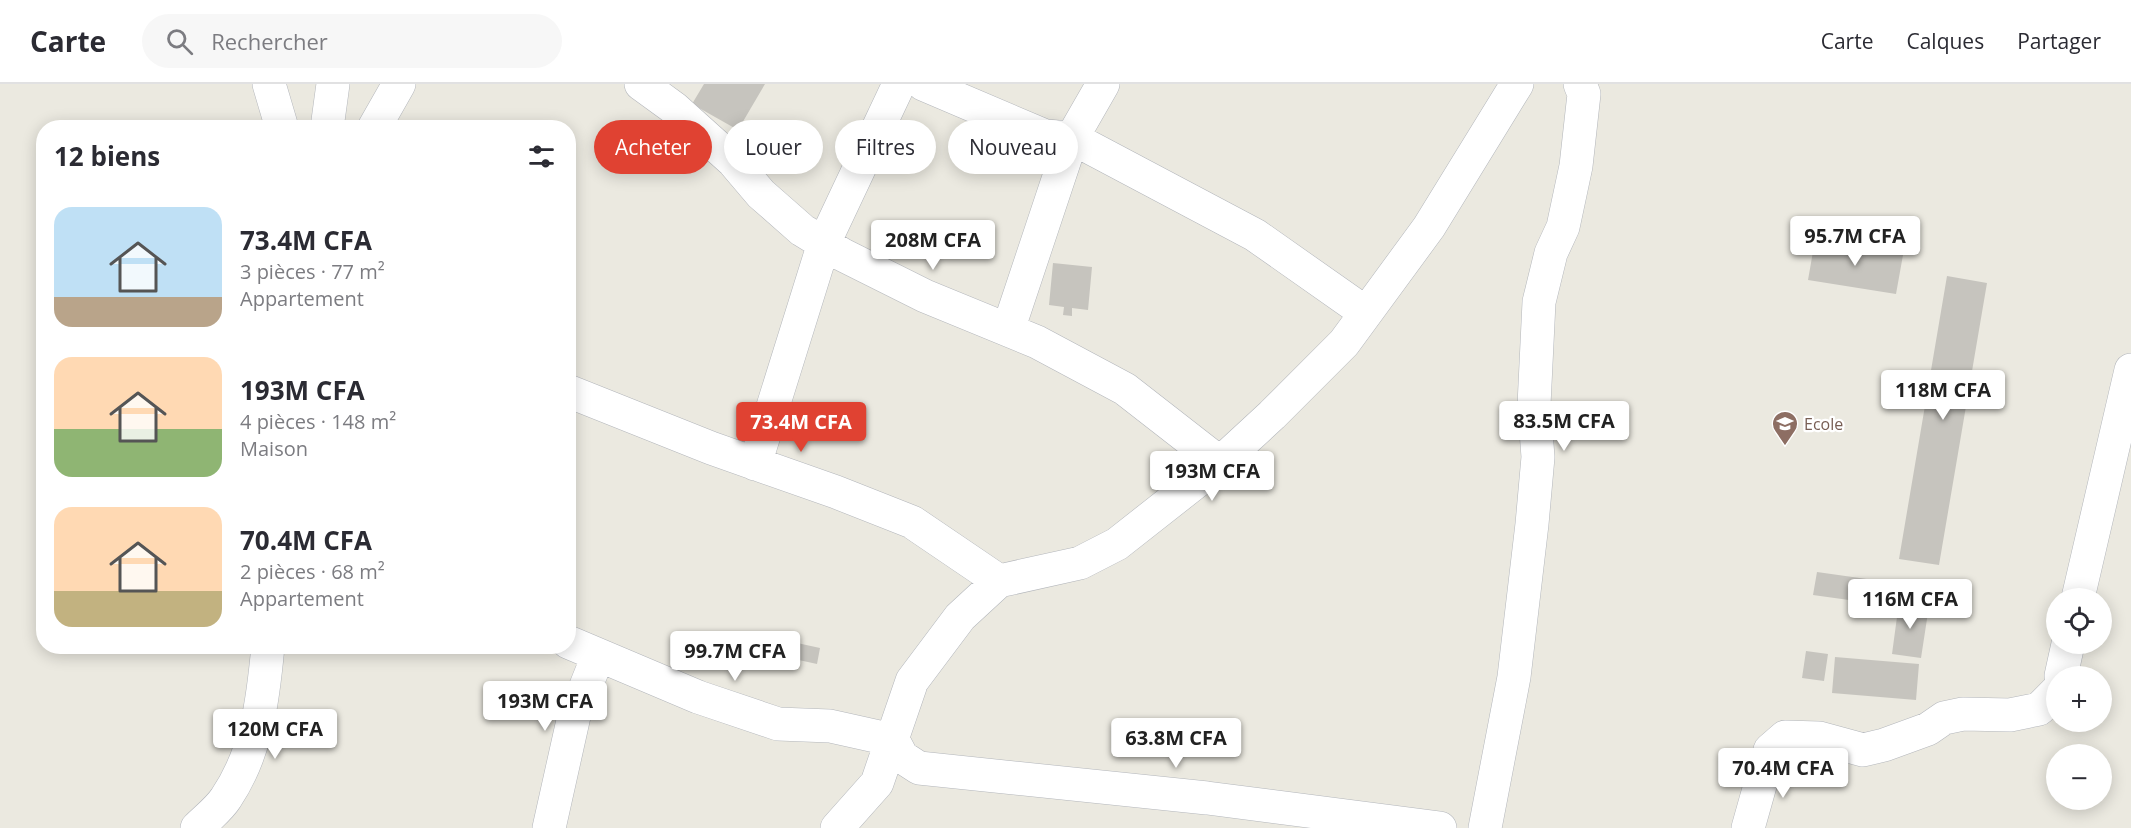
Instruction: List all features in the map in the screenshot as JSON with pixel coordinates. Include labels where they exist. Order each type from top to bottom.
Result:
[{"type":"street","points":[[269,84],[280,120]]},
{"type":"street","points":[[328,120],[333,84]]},
{"type":"street","points":[[379,120],[399,84]]},
{"type":"street","points":[[641,84],[675,108],[733,161],[761,194],[802,230],[925,296],[1037,342],[1125,389],[1220,463]]},
{"type":"street","points":[[755,464],[824,243],[899,84]]},
{"type":"street","points":[[923,84],[1007,120]]},
{"type":"street","points":[[1078,128],[1103,84]]},
{"type":"street","points":[[837,828],[877,783],[912,681],[960,617],[999,581],[1080,563],[1117,544],[1220,463],[1344,343],[1429,227],[1517,84]]},
{"type":"street","points":[[1485,828],[1514,677],[1532,524],[1538,457],[1534,405],[1539,302],[1551,253],[1563,226],[1575,166],[1584,94],[1580,84]]},
{"type":"street","points":[[1078,141],[1255,235],[1366,314]]},
{"type":"street","points":[[1008,330],[1060,174]]},
{"type":"street","points":[[2080,588],[2131,369]]},
{"type":"street","points":[[576,394],[912,522],[999,581]]},
{"type":"street","points":[[576,646],[698,697],[777,724],[830,726],[893,740],[902,757],[919,768],[1207,798],[1440,828]]},
{"type":"street","points":[[197,828],[226,800],[249,756],[262,706],[267,654]]},
{"type":"street","points":[[549,828],[574,716],[598,656]]},
{"type":"street","points":[[1748,828],[1770,750],[1785,737],[1819,738],[1863,750],[1918,734],[1944,718],[1963,714],[2010,715],[2039,709],[2046,702]]},
{"type":"building","points":[[704,84],[765,84],[744,120],[724,120],[724,122],[692,104]]},
{"type":"building","points":[[1815,240],[1903,255],[1896,294],[1808,280]]},
{"type":"building","points":[[1053,263],[1092,267],[1088,310],[1072,308],[1072,316],[1063,315],[1064,307],[1049,305]]},
{"type":"building","points":[[1947,276],[1987,283],[1939,565],[1899,559]]},
{"type":"building","points":[[1817,572],[1895,583],[1892,606],[1813,595]]},
{"type":"building","points":[[1899,602],[1929,606],[1921,658],[1892,654]]},
{"type":"building","points":[[788,641],[820,648],[817,664],[785,657]]},
{"type":"building","points":[[1806,651],[1828,654],[1824,681],[1802,678]]},
{"type":"building","points":[[1835,657],[1919,664],[1916,700],[1832,693]]},
{"type":"place","name":"Ecole","points":[[1785,447]]}]
